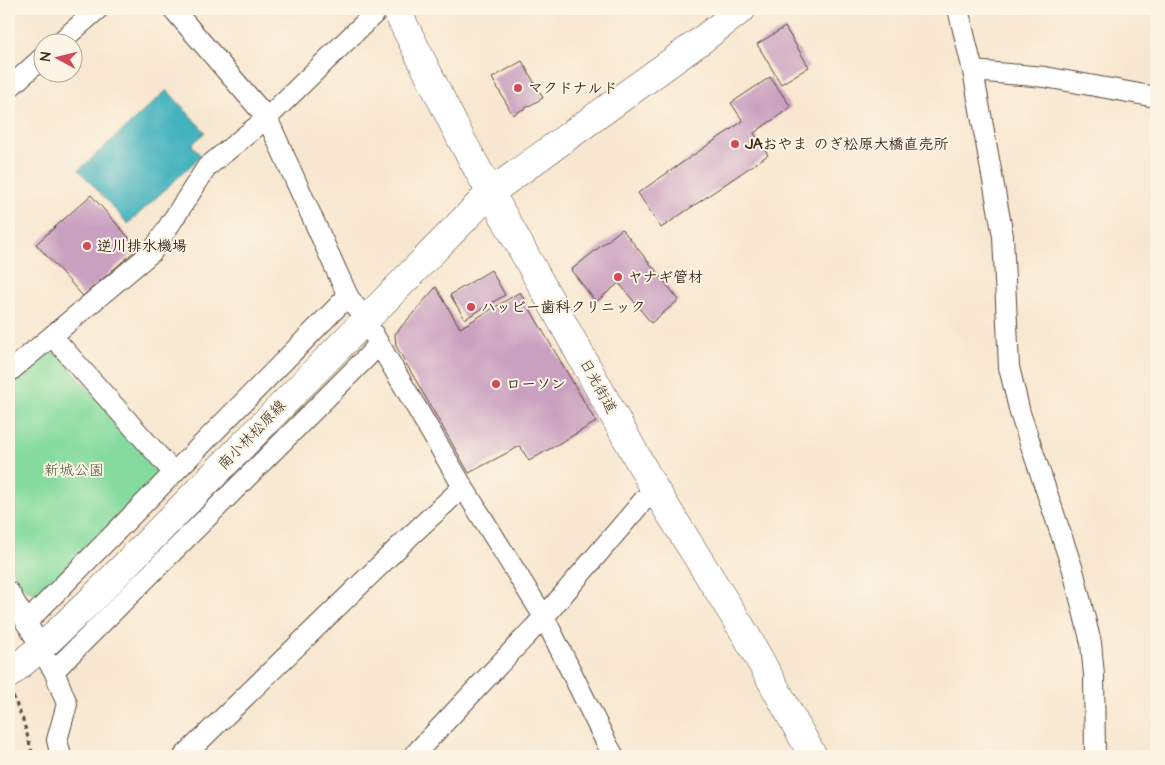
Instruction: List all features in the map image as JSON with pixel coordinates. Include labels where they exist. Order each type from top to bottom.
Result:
[{"type":"main road","name":"日光街道","points":[[396,9],[461,139],[654,488],[746,635],[813,756]]},
{"type":"main road","name":"南小林松原線","points":[[10,684],[45,644],[91,600],[491,192],[742,9]]},
{"type":"street","points":[[72,32],[98,9]]},
{"type":"street","points":[[172,9],[267,118],[348,296],[365,320],[463,487],[544,617],[607,753]]},
{"type":"street","points":[[9,372],[152,252],[207,167],[267,118],[379,9]]},
{"type":"street","points":[[958,9],[973,71],[1003,236],[1009,367],[1020,414],[1073,570],[1091,643],[1094,675],[1096,756]]},
{"type":"street","points":[[9,88],[32,67]]},
{"type":"street","points":[[973,71],[1045,77],[1156,97]]},
{"type":"street","points":[[9,592],[30,629],[174,473],[348,296]]},
{"type":"street","points":[[52,336],[174,473]]},
{"type":"street","points":[[62,756],[57,740],[67,704],[52,667],[379,344]]},
{"type":"street","points":[[184,756],[463,487]]},
{"type":"street","points":[[412,756],[544,617],[654,488]]},
{"type":"path","points":[[10,684],[33,756]]},
{"type":"green space","name":"新城公園","points":[[46,352],[57,354],[159,467],[159,479],[38,594],[24,588],[9,564],[9,386]]},
{"type":"water","points":[[167,90],[205,132],[192,145],[201,156],[128,224],[79,170]]},
{"type":"building","points":[[785,27],[809,67],[781,84],[757,44]]},
{"type":"building","name":"マクドナルド","points":[[522,61],[543,98],[513,115],[492,78]]},
{"type":"building","name":"JAおやま のぎ松原大橋直売所","points":[[770,77],[791,107],[754,133],[768,155],[661,228],[638,193],[743,121],[731,103]]},
{"type":"building","name":"逆川排水機場","points":[[91,195],[138,248],[83,296],[36,244]]},
{"type":"building","name":"ヤナギ管材","points":[[622,229],[679,300],[651,323],[619,283],[596,302],[571,270]]},
{"type":"building","name":"ハッピー歯科クリニック","points":[[491,270],[505,295],[465,319],[450,295]]},
{"type":"building","name":"ローソン","points":[[436,287],[460,328],[520,292],[596,422],[529,461],[520,446],[469,473],[396,346],[395,334]]},
{"type":"place","name":"マクドナルド","points":[[518,88]]},
{"type":"place","name":"JAおやま のぎ松原大橋直売所","points":[[735,144]]},
{"type":"place","name":"逆川排水機場","points":[[87,246]]},
{"type":"place","name":"ヤナギ管材","points":[[618,277]]},
{"type":"place","name":"ハッピー歯科クリニック","points":[[471,307]]},
{"type":"place","name":"ローソン","points":[[496,384]]}]
